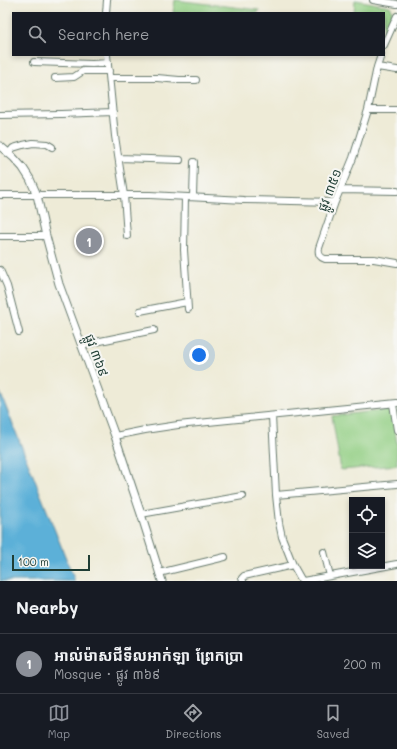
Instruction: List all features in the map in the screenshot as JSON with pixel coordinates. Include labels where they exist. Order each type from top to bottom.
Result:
[{"type":"main road","name":"ផ្លូវ ៣៦៩","points":[[0,146],[23,168],[37,194],[46,236],[59,284],[115,436],[162,581]]},
{"type":"street","points":[[106,12],[107,0]]},
{"type":"street","points":[[373,0],[397,4]]},
{"type":"street","points":[[385,43],[397,16]]},
{"type":"street","points":[[107,56],[124,195],[127,236]]},
{"type":"street","name":"ផ្លូវ ៣៥១","points":[[381,56],[368,110],[353,158],[335,202],[319,248],[319,253],[320,256],[325,259],[374,259],[397,263]]},
{"type":"street","points":[[34,62],[92,64],[108,63]]},
{"type":"street","points":[[377,67],[397,70]]},
{"type":"street","points":[[55,78],[74,77],[83,71],[179,80],[196,80]]},
{"type":"street","points":[[368,110],[397,110]]},
{"type":"street","points":[[0,115],[113,112]]},
{"type":"street","points":[[9,153],[13,148],[33,143],[46,144],[52,147]]},
{"type":"street","points":[[119,158],[180,160]]},
{"type":"street","points":[[193,197],[194,162]]},
{"type":"street","points":[[341,190],[397,191]]},
{"type":"street","points":[[0,195],[150,195],[244,200],[335,202]]},
{"type":"street","points":[[185,197],[184,250],[188,309]]},
{"type":"street","points":[[0,236],[46,236]]},
{"type":"street","points":[[0,270],[7,286],[19,332]]},
{"type":"street","points":[[140,311],[187,302]]},
{"type":"street","points":[[81,345],[154,330]]},
{"type":"street","points":[[115,436],[178,425],[395,403],[397,430]]},
{"type":"street","points":[[272,416],[279,523],[282,537],[293,565],[302,581],[397,564]]},
{"type":"street","points":[[276,495],[397,484]]},
{"type":"street","points":[[141,514],[243,496]]},
{"type":"street","points":[[324,552],[330,576]]},
{"type":"street","points":[[159,573],[225,557]]},
{"type":"street","points":[[243,581],[244,576],[293,565]]},
{"type":"green space","points":[[175,0],[259,10],[258,12],[173,12]]},
{"type":"green space","points":[[355,0],[390,6],[392,9],[392,17],[385,33],[385,12],[354,12]]},
{"type":"green space","points":[[392,409],[397,445],[397,465],[341,470],[332,416]]},
{"type":"water","points":[[0,392],[75,581],[0,581]]},
{"type":"place","name":"អាល់ម៉ាសជីទីលអាក់ឡា ព្រែកប្រា","points":[[89,241]]}]
